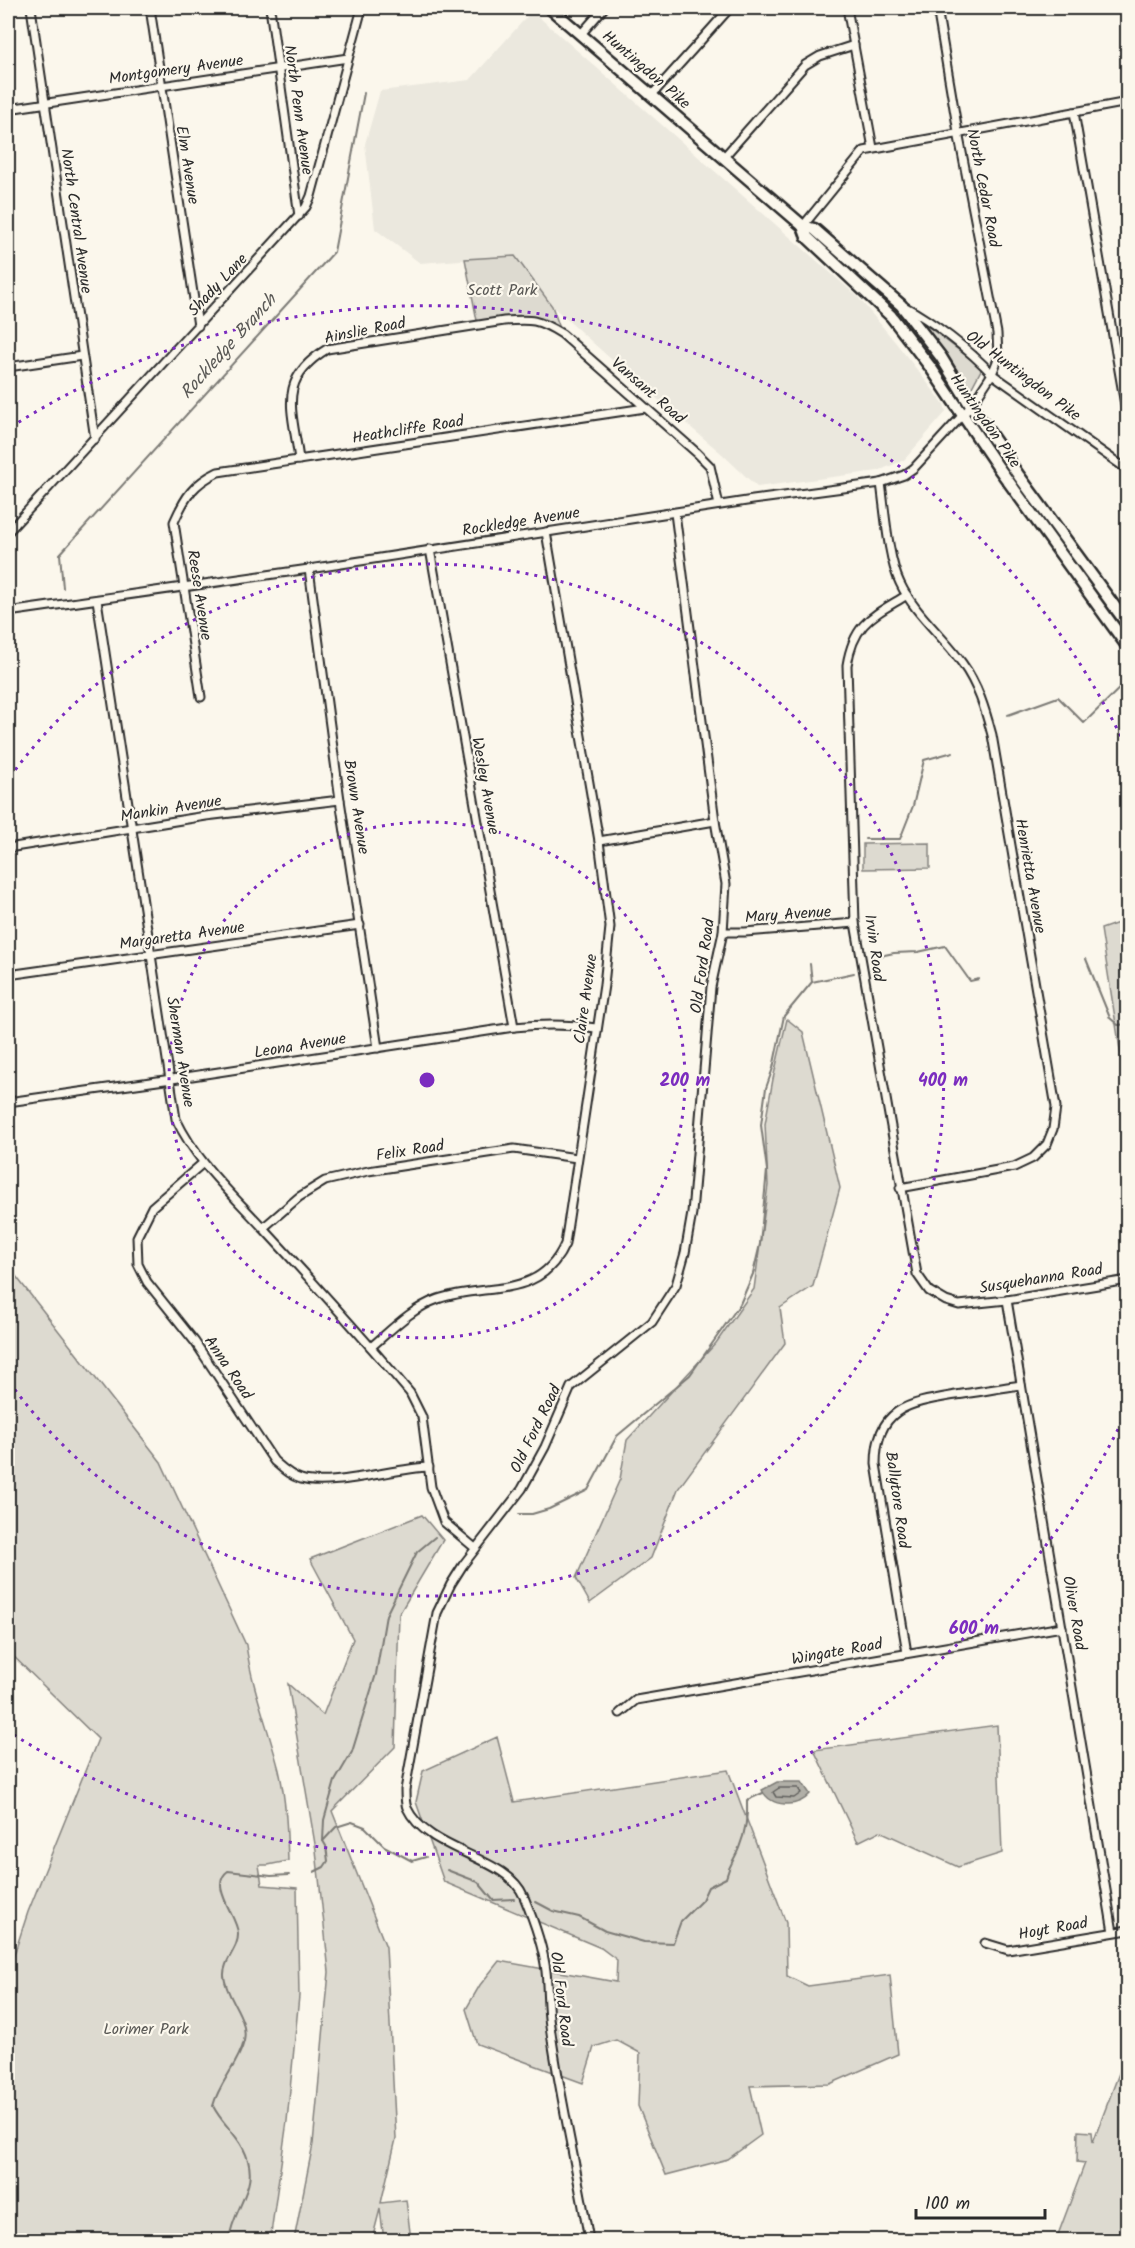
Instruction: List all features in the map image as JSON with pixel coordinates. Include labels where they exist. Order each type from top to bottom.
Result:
[{"type":"main road","name":"Huntingdon Pike","points":[[550,8],[803,226],[814,229],[902,305],[941,357],[971,406],[1128,625]]},
{"type":"main road","name":"Huntingdon Pike","points":[[803,226],[807,237],[891,316],[931,368],[1128,647]]},
{"type":"street","name":"North Central Avenue","points":[[31,8],[95,439]]},
{"type":"street","name":"Elm Avenue","points":[[150,8],[198,326]]},
{"type":"street","name":"North Penn Avenue","points":[[270,8],[299,216]]},
{"type":"street","name":"Shady Lane","points":[[8,532],[299,216],[311,196],[362,8]]},
{"type":"street","points":[[581,34],[604,8]]},
{"type":"street","points":[[651,96],[730,8]]},
{"type":"street","points":[[847,8],[873,148]]},
{"type":"street","name":"North Cedar Road","points":[[937,8],[958,132],[997,333],[998,359],[992,374]]},
{"type":"street","points":[[723,158],[805,65],[819,56],[854,45]]},
{"type":"street","name":"Montgomery Avenue","points":[[8,109],[348,58]]},
{"type":"street","points":[[803,226],[864,151],[1128,102]]},
{"type":"street","points":[[1074,112],[1128,422]]},
{"type":"street","name":"Old Huntingdon Pike","points":[[902,305],[918,314],[981,362],[992,374],[1127,469]]},
{"type":"street","name":"Vansant Road","points":[[532,319],[562,334],[697,453],[710,466],[719,505]]},
{"type":"street","name":"Ainslie Road","points":[[298,460],[290,393],[298,375],[309,360],[327,349],[504,321],[532,319]]},
{"type":"street","points":[[8,367],[82,356]]},
{"type":"street","name":"Rockledge Avenue","points":[[8,612],[309,569],[719,505],[881,483],[904,476],[914,468],[963,416],[992,374]]},
{"type":"street","name":"Heathcliffe Road","points":[[184,499],[202,480],[218,472],[645,408]]},
{"type":"street","name":"Henrietta Avenue","points":[[881,483],[899,581],[907,595],[964,665],[981,695],[992,735],[1056,1107],[1053,1129],[1047,1144],[1033,1158],[1014,1167],[900,1188]]},
{"type":"street","name":"Reese Avenue","points":[[184,499],[174,522],[201,697]]},
{"type":"street","name":"Old Ford Road","points":[[589,2241],[549,2024],[543,1954],[539,1935],[524,1895],[503,1874],[434,1837],[423,1828],[407,1807],[405,1790],[437,1613],[451,1584],[522,1489],[545,1447],[571,1387],[652,1322],[676,1285],[692,1213],[711,987],[723,932],[726,884],[715,821],[675,513]]},
{"type":"street","name":"Claire Avenue","points":[[371,1347],[400,1322],[435,1300],[456,1294],[524,1284],[545,1273],[560,1257],[565,1244],[604,985],[610,927],[599,841],[546,532]]},
{"type":"street","name":"Wesley Avenue","points":[[430,549],[514,1027]]},
{"type":"street","name":"Brown Avenue","points":[[309,569],[340,800],[378,1048]]},
{"type":"street","name":"Irvin Road","points":[[907,595],[870,619],[857,631],[850,648],[847,665],[855,923],[917,1274],[929,1291],[946,1301],[959,1305]]},
{"type":"street","name":"Sherman Avenue","points":[[97,600],[176,1119],[186,1139],[203,1163],[410,1393],[422,1417],[431,1487],[444,1522],[476,1548]]},
{"type":"street","name":"Mankin Avenue","points":[[8,848],[206,816],[340,800]]},
{"type":"street","points":[[599,841],[715,821]]},
{"type":"street","name":"Mary Avenue","points":[[723,932],[855,923]]},
{"type":"street","name":"Margaretta Avenue","points":[[8,975],[360,925]]},
{"type":"street","name":"Leona Avenue","points":[[8,1102],[169,1080],[514,1027],[548,1023],[596,1028]]},
{"type":"street","name":"Felix Road","points":[[263,1228],[299,1197],[325,1181],[368,1171],[514,1149],[577,1158]]},
{"type":"street","name":"Anna Road","points":[[203,1163],[158,1201],[145,1217],[137,1238],[138,1264],[147,1282],[197,1345],[274,1461],[288,1473],[302,1480],[322,1482],[429,1467]]},
{"type":"street","name":"Susquehanna Road","points":[[959,1305],[1007,1300],[1128,1280]]},
{"type":"street","name":"Oliver Road","points":[[1007,1300],[1113,1932]]},
{"type":"street","name":"Ballytore Road","points":[[907,1653],[876,1464],[876,1446],[882,1430],[893,1415],[915,1402],[1021,1384]]},
{"type":"street","name":"Wingate Road","points":[[620,1713],[636,1700],[1062,1628]]},
{"type":"street","name":"Hoyt Road","points":[[985,1943],[1008,1950],[1128,1930]]},
{"type":"shaded area","points":[[532,11],[857,296],[896,343],[944,404],[946,412],[904,460],[878,471],[757,487],[552,306],[515,256],[420,263],[375,229],[365,144],[380,91],[470,80]]},
{"type":"green space","name":"Scott Park","points":[[515,256],[552,306],[562,334],[532,319],[478,326],[465,259]]},
{"type":"green space","points":[[922,322],[982,368],[972,387],[970,388]]},
{"type":"green space","points":[[930,843],[930,868],[863,869],[863,844]]},
{"type":"green space","points":[[1128,920],[1127,1094],[1101,929]]},
{"type":"green space","points":[[787,1019],[803,1032],[840,1188],[813,1286],[780,1308],[785,1343],[678,1489],[651,1558],[590,1603],[576,1578],[620,1479],[627,1440],[716,1343],[754,1289],[768,1185],[765,1124]]},
{"type":"green space","name":"Lorimer Park","points":[[8,1266],[161,1462],[246,1645],[256,1692],[279,1770],[287,1826],[288,1861],[259,1865],[262,1885],[297,1888],[299,1996],[287,2121],[270,2240],[8,2240],[8,1973],[28,1912],[98,1739],[8,1651]]},
{"type":"green space","points":[[422,1515],[443,1540],[399,1614],[395,1747],[332,1811],[386,1947],[396,2139],[381,2203],[406,2200],[411,2240],[384,2240],[380,2209],[372,2240],[294,2240],[313,2144],[329,1972],[316,1850],[288,1684],[323,1715],[353,1639],[310,1559]]},
{"type":"green space","points":[[997,1725],[1002,1853],[958,1867],[880,1831],[858,1842],[814,1750]]},
{"type":"green space","points":[[497,1737],[514,1802],[728,1770],[786,1923],[787,1976],[808,1986],[890,1975],[898,2054],[830,2084],[750,2086],[761,2135],[728,2159],[666,2175],[638,2106],[640,2053],[616,2040],[594,2047],[583,2083],[477,2044],[466,2009],[480,1985],[499,1961],[616,1982],[617,1960],[601,1948],[444,1882],[416,1802],[423,1771]]},
{"type":"green space","points":[[1124,2060],[1128,2060],[1127,2240],[1056,2240],[1085,2163],[1077,2162],[1078,2131],[1092,2132],[1093,2142]]},
{"type":"water","points":[[777,1782],[802,1782],[810,1794],[805,1799],[792,1804],[778,1803],[766,1796],[762,1790]]},
{"type":"waterway","name":"Rockledge Branch","points":[[63,588],[60,554],[334,252],[364,93]]},
{"type":"waterway","points":[[1008,715],[1058,697],[1084,723],[1128,680]]},
{"type":"waterway","points":[[865,839],[900,839],[913,806],[924,760],[953,752]]},
{"type":"waterway","points":[[875,957],[945,946],[970,981],[979,979]]},
{"type":"waterway","points":[[1086,959],[1110,1018],[1118,1025],[1128,1024]]},
{"type":"waterway","points":[[810,964],[812,982]]},
{"type":"waterway","points":[[519,1514],[532,1514],[549,1509],[588,1490],[617,1436],[690,1375],[740,1304],[753,1274],[760,1244],[767,1170],[761,1125],[766,1088],[773,1068],[784,1016],[812,982],[854,973]]},
{"type":"waterway","points":[[323,1841],[324,1820],[335,1781],[352,1752],[376,1674],[386,1615],[417,1552],[435,1537]]},
{"type":"waterway","points":[[536,1902],[553,1911],[579,1917],[605,1931],[644,1942],[673,1943],[681,1921],[702,1900],[708,1887],[726,1878],[743,1836],[747,1800],[763,1793]]},
{"type":"waterway","points":[[323,1841],[336,1827],[352,1822],[365,1827],[384,1846],[412,1861],[426,1857]]},
{"type":"waterway","points":[[314,1872],[324,1867],[328,1861],[323,1841]]},
{"type":"waterway","points":[[447,1870],[478,1882],[493,1900],[514,1899]]},
{"type":"waterway","points":[[229,2240],[245,2195],[250,2173],[243,2148],[213,2106],[241,2049],[245,2032],[224,1976],[224,1970],[238,1939],[238,1933],[221,1884],[228,1871],[271,1876],[289,1875]]}]
